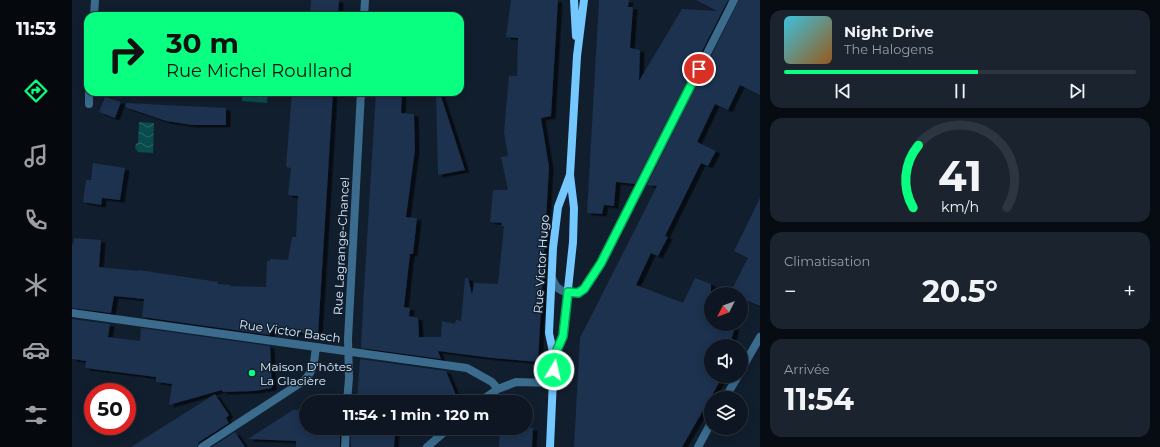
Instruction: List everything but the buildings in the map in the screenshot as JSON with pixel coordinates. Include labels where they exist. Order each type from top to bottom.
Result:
[{"type":"main road","name":"Rue Victor Hugo","points":[[574,0],[577,56]]},
{"type":"main road","name":"Rue Victor Hugo","points":[[554,357],[563,336],[568,292],[574,208],[570,174],[577,56],[584,0]]},
{"type":"main road","name":"Rue Victor Hugo","points":[[550,447],[554,357],[549,333],[552,278],[558,207],[570,174]]},
{"type":"street","points":[[94,12],[95,0]]},
{"type":"street","points":[[364,12],[365,0]]},
{"type":"street","points":[[552,278],[556,288],[563,292],[578,293],[584,289],[601,263],[734,0]]},
{"type":"street","points":[[88,104],[89,96]]},
{"type":"street","name":"Rue Lagrange-Chancel","points":[[348,395],[348,351],[361,96]]},
{"type":"street","name":"Rue Victor Basch","points":[[72,313],[467,368],[492,382],[498,389]]},
{"type":"street","points":[[748,358],[760,337]]},
{"type":"street","points":[[202,447],[305,380],[314,366],[316,347]]},
{"type":"street","points":[[489,395],[498,389],[516,382],[553,384]]},
{"type":"street","points":[[345,447],[346,435]]},
{"type":"street","points":[[427,447],[441,435]]},
{"type":"street","points":[[698,447],[704,435]]},
{"type":"water","points":[[243,96],[268,96],[267,103],[242,101]]},
{"type":"water","points":[[139,122],[154,123],[153,153],[138,152],[135,148],[136,144],[138,143]]},
{"type":"place","name":"Maison D'hôtes La Glacière","points":[[252,373]]},
{"type":"route","points":[[554,370],[554,357],[563,336],[568,292],[578,293],[584,289],[601,263],[699,69]]}]
